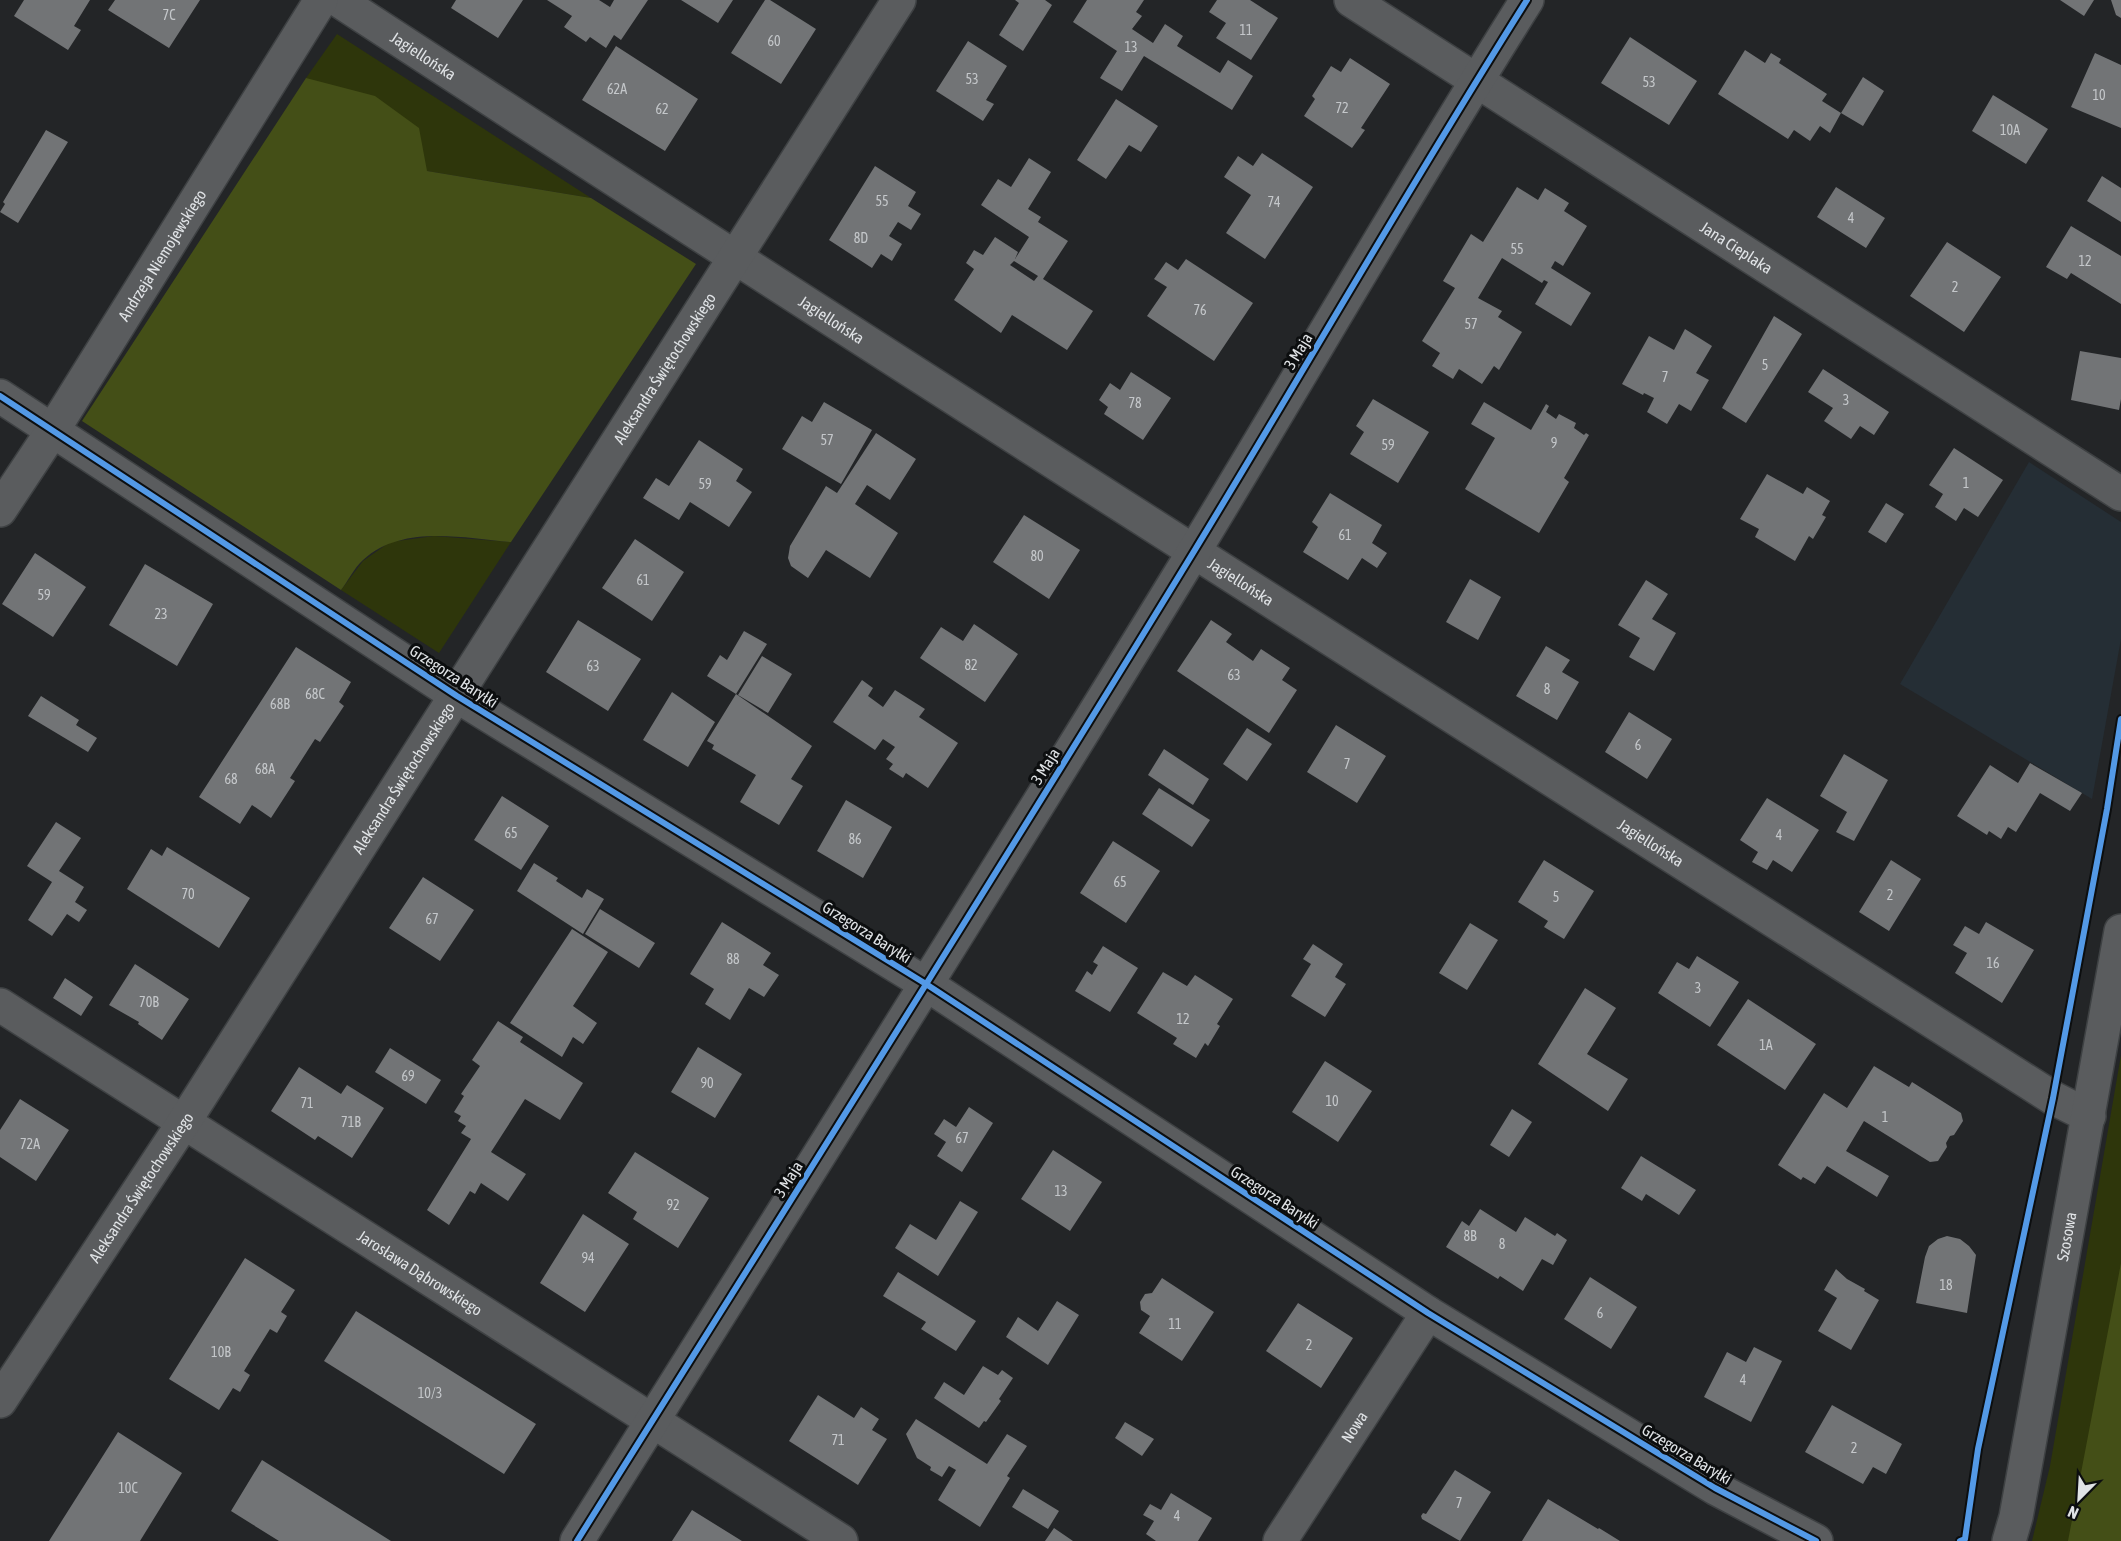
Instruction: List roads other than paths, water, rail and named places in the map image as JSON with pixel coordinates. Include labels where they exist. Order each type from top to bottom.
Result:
[{"type":"street","name":"Andrzeja Niemojewskiego","points":[[0,510],[53,430],[321,0]]},
{"type":"street","name":"Jagiellońska","points":[[338,0],[733,258],[1193,552],[2053,1098],[2089,1116]]},
{"type":"street","name":"Aleksandra Świętochowskiego","points":[[0,1401],[184,1122],[458,696],[733,258],[899,0]]},
{"type":"street","name":"Jana Cieplaka","points":[[1351,0],[2121,494]]},
{"type":"street","name":"3 Maja","points":[[577,1541],[1193,552],[1527,0]]},
{"type":"street","name":"Grzegorza Baryłki","points":[[0,396],[458,696],[926,984],[1428,1313],[1714,1488],[1816,1541]]},
{"type":"street","name":"Szosowa","points":[[2009,1541],[2018,1505],[2121,930]]},
{"type":"street","name":"Jarosława Dąbrowskiego","points":[[0,1005],[841,1541]]},
{"type":"street","name":"Nowa","points":[[1280,1541],[1428,1313]]}]
